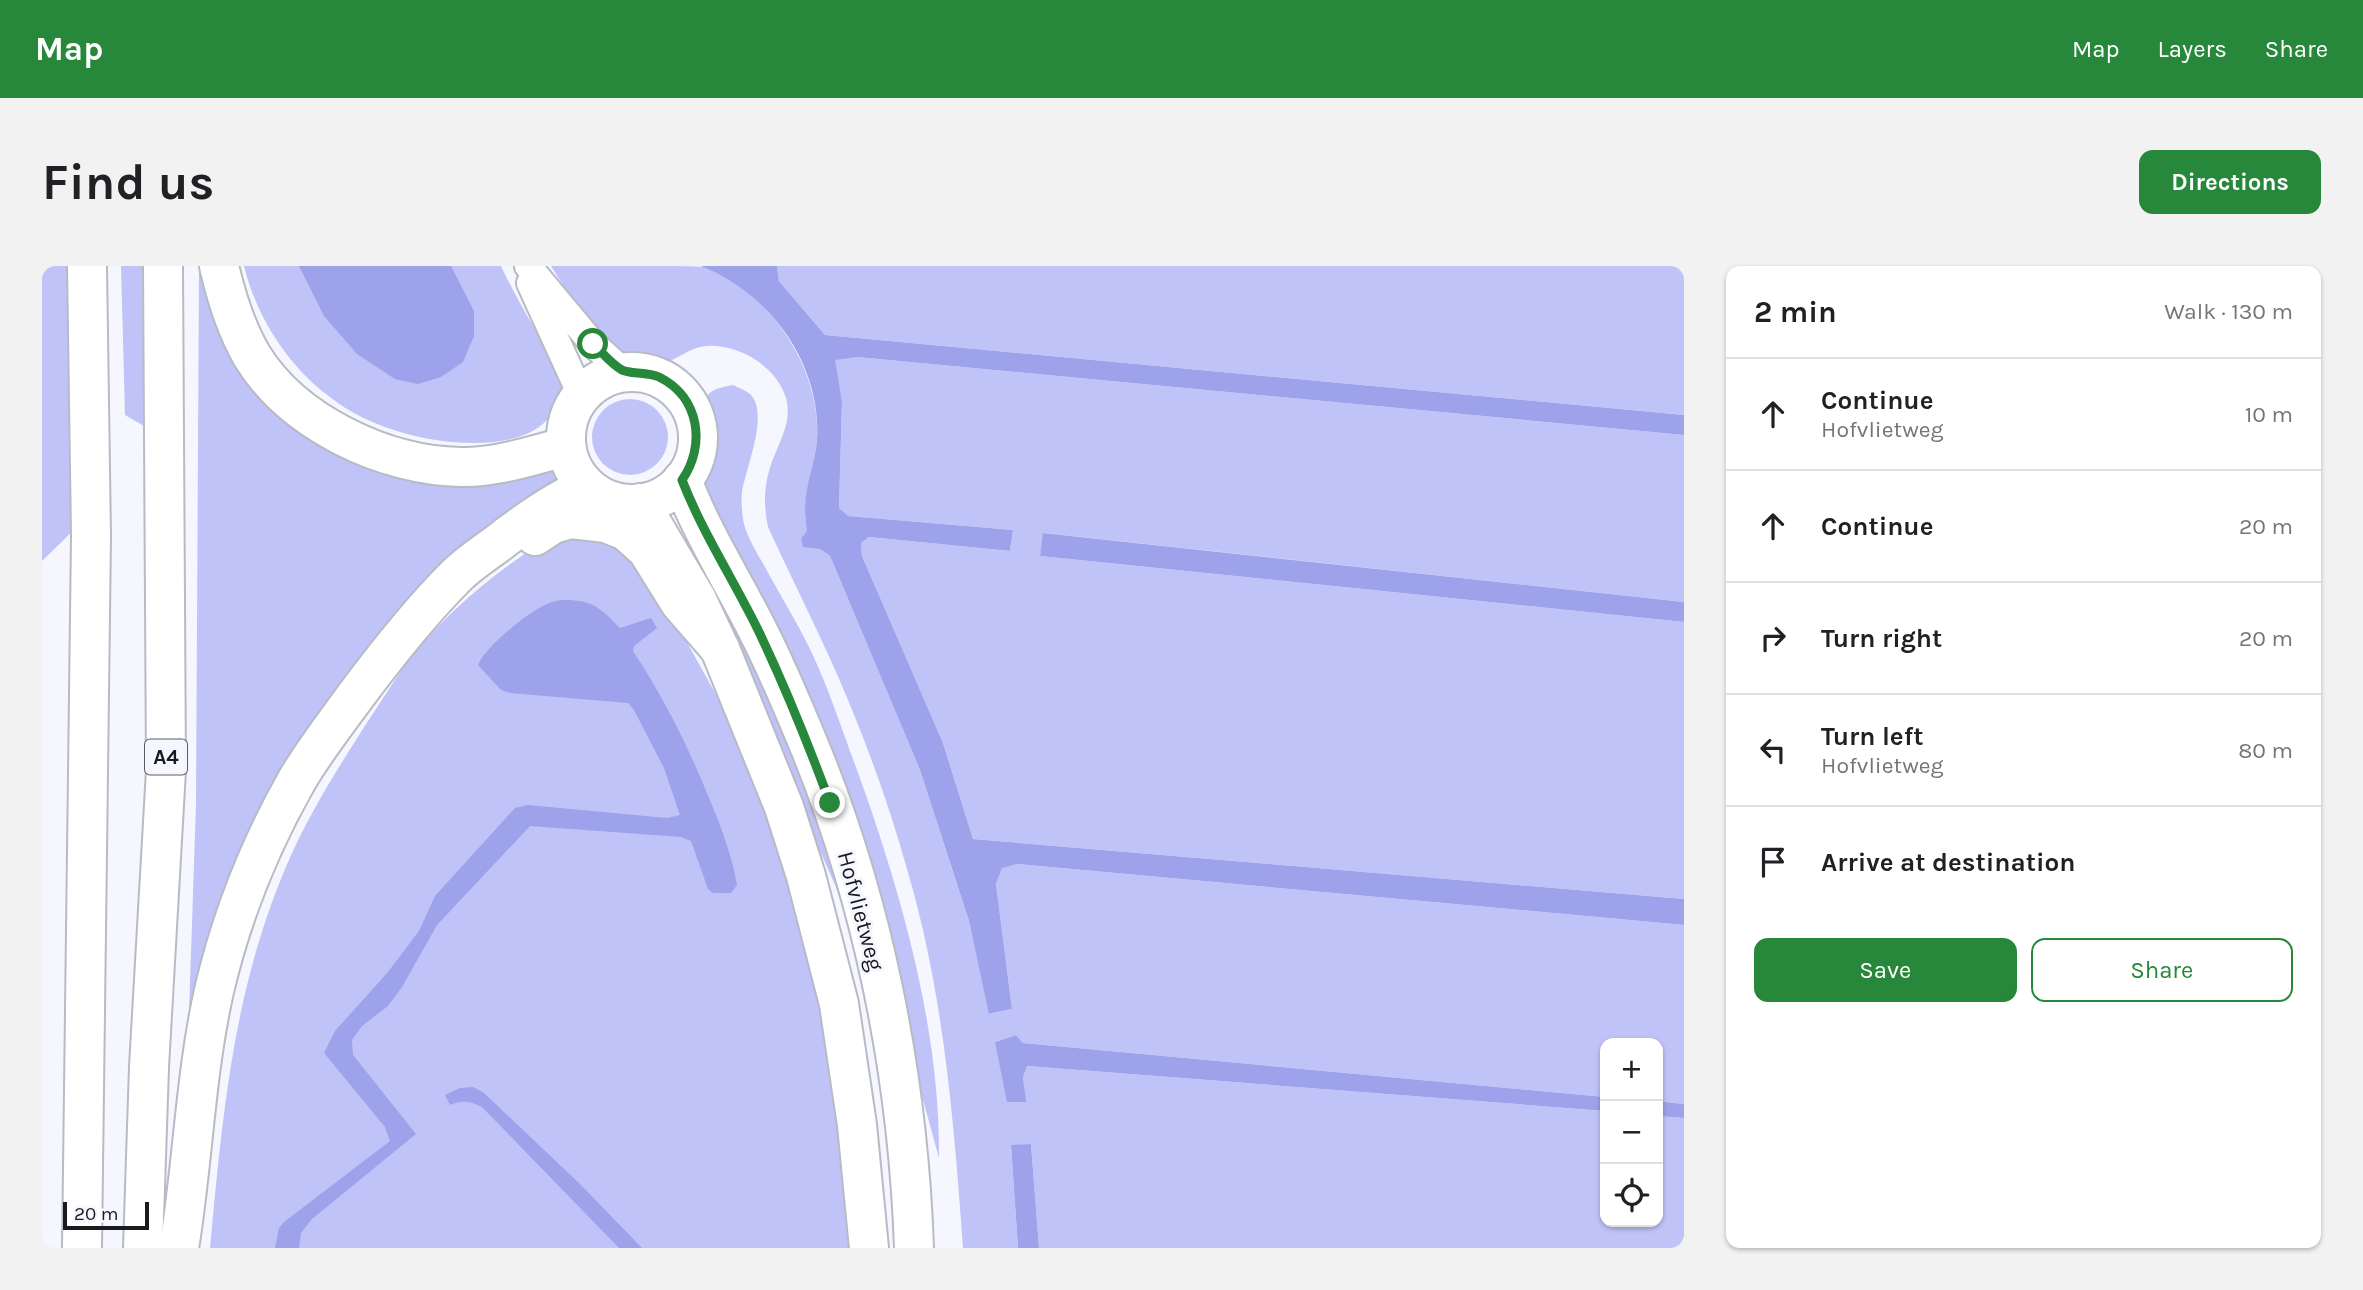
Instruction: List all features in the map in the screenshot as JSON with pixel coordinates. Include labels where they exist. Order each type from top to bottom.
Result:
[{"type":"main road","points":[[82,1248],[90,550],[87,266]]},
{"type":"main road","name":"A4","points":[[143,1248],[149,1067],[166,770],[163,266]]},
{"type":"main road","points":[[219,266],[226,295],[253,356],[280,390],[312,416],[350,440],[392,457],[428,465],[463,468],[498,464],[566,447]]},
{"type":"main road","points":[[624,372],[647,373],[677,389],[690,407],[697,429],[696,451],[682,480],[659,498],[640,503],[612,501],[587,487],[573,469],[566,447],[570,414],[581,395],[601,379],[624,372]]},
{"type":"main road","name":"Hofvlietweg","points":[[682,480],[695,515],[759,633],[807,739],[853,874],[886,1008],[903,1116],[914,1248]]},
{"type":"main road","points":[[179,1248],[191,1167],[199,1074],[214,991],[243,897],[277,818],[321,742],[375,670],[458,574],[530,519],[587,487]]},
{"type":"main road","name":"Hofvlietweg","points":[[640,503],[697,600],[720,649],[784,807],[824,942],[839,1004],[857,1125],[869,1248]]},
{"type":"main road","points":[[431,603],[488,573],[553,524],[571,519],[591,520],[626,530],[638,539],[680,603],[720,649]]},
{"type":"street","points":[[522,266],[581,395]]},
{"type":"street","points":[[528,266],[593,344],[624,372]]},
{"type":"shaded area","points":[[42,266],[75,266],[79,525],[42,561]]},
{"type":"shaded area","points":[[121,266],[142,266],[144,426],[125,415]]},
{"type":"shaded area","points":[[199,266],[206,266],[317,433],[557,463],[566,481],[413,602],[193,1013],[189,1013],[196,803]]},
{"type":"shaded area","points":[[244,266],[501,266],[525,312],[558,365],[562,383],[556,406],[540,427],[524,435],[484,443],[424,438],[374,423],[335,401],[298,368],[274,337],[265,320]]},
{"type":"shaded area","points":[[299,266],[451,266],[474,311],[474,336],[463,362],[441,377],[418,384],[395,379],[357,354],[324,316]]},
{"type":"shaded area","points":[[551,266],[705,267],[729,279],[751,295],[787,336],[801,361],[816,413],[816,450],[805,506],[807,528],[816,544],[830,556],[920,770],[969,921],[990,1014],[1012,1009],[996,884],[1002,867],[1017,864],[1684,925],[1684,1104],[1663,1102],[1663,1038],[1600,1038],[1600,1097],[1023,1043],[1016,1035],[995,1042],[1025,1101],[1023,1076],[1027,1066],[1600,1111],[1600,1227],[1663,1227],[1663,1116],[1684,1118],[1684,1248],[1039,1248],[1031,1144],[1011,1146],[1018,1248],[963,1248],[946,1060],[931,968],[909,876],[883,791],[851,707],[768,527],[765,510],[766,485],[787,422],[786,398],[781,386],[765,367],[755,359],[731,349],[719,346],[701,347],[666,362],[639,360],[620,354],[601,339]]},
{"type":"shaded area","points":[[701,266],[777,266],[779,281],[825,335],[1684,415],[1684,435],[857,357],[835,360],[842,401],[839,508],[848,516],[1013,530],[1010,551],[869,537],[861,543],[862,556],[943,743],[973,839],[1684,899],[1684,925],[1017,864],[1002,868],[996,884],[1012,1009],[989,1014],[969,921],[920,770],[830,556],[820,549],[803,547],[801,539],[807,531],[805,500],[817,440],[811,385],[801,359],[787,335],[749,294],[726,278]]},
{"type":"shaded area","points":[[777,266],[1684,266],[1684,415],[825,335],[779,281]]},
{"type":"shaded area","points":[[857,357],[1684,435],[1684,602],[1044,533],[1040,556],[1684,622],[1684,899],[973,839],[943,743],[862,556],[861,543],[869,537],[1010,551],[1013,530],[847,516],[839,508],[842,401],[834,359]]},
{"type":"shaded area","points":[[733,385],[751,395],[758,415],[755,442],[742,492],[744,524],[753,546],[806,640],[824,680],[873,816],[903,912],[933,1059],[939,1158],[922,1096],[910,1092],[699,476],[708,444],[705,401],[712,391]]},
{"type":"shaded area","points":[[630,399],[644,402],[657,410],[665,423],[668,437],[665,451],[657,464],[644,472],[630,475],[616,472],[603,464],[595,451],[592,437],[595,423],[603,410],[616,402]]},
{"type":"shaded area","points":[[565,531],[626,546],[675,621],[727,714],[752,771],[794,895],[831,1050],[851,1248],[210,1248],[226,1096],[244,998],[272,901],[304,828],[361,732],[407,661],[423,642],[460,605],[500,571]]},
{"type":"shaded area","points":[[1043,533],[1684,602],[1684,622],[1040,556]]},
{"type":"shaded area","points":[[726,587],[769,674],[870,973],[890,1142],[872,1028],[852,936],[836,887],[707,597]]},
{"type":"shaded area","points":[[561,600],[588,603],[607,615],[620,628],[651,618],[657,628],[634,646],[633,651],[665,704],[693,760],[722,830],[737,885],[731,893],[713,893],[708,889],[691,841],[681,837],[530,826],[437,925],[402,987],[388,1006],[362,1026],[352,1040],[353,1055],[416,1134],[312,1219],[301,1233],[299,1248],[275,1248],[279,1228],[284,1222],[390,1141],[385,1127],[324,1053],[335,1031],[388,972],[419,931],[435,896],[515,808],[528,805],[667,818],[680,815],[664,768],[628,703],[510,693],[501,690],[478,665],[489,649],[518,623],[537,609]]},
{"type":"shaded area","points":[[1016,1035],[1023,1043],[1600,1097],[1600,1111],[1027,1066],[1023,1077],[1026,1102],[1007,1102],[995,1042]]},
{"type":"shaded area","points":[[473,1087],[484,1093],[580,1184],[642,1248],[619,1248],[482,1107],[466,1102],[450,1105],[445,1095],[460,1088]]},
{"type":"shaded area","points":[[1663,1102],[1684,1104],[1684,1118],[1663,1116]]},
{"type":"shaded area","points":[[1031,1144],[1039,1248],[1018,1248],[1011,1145]]},
{"type":"route","points":[[593,344],[624,372],[647,373],[668,382],[677,389],[690,407],[697,429],[696,451],[682,480],[695,515],[759,633],[807,739],[830,803]]}]
